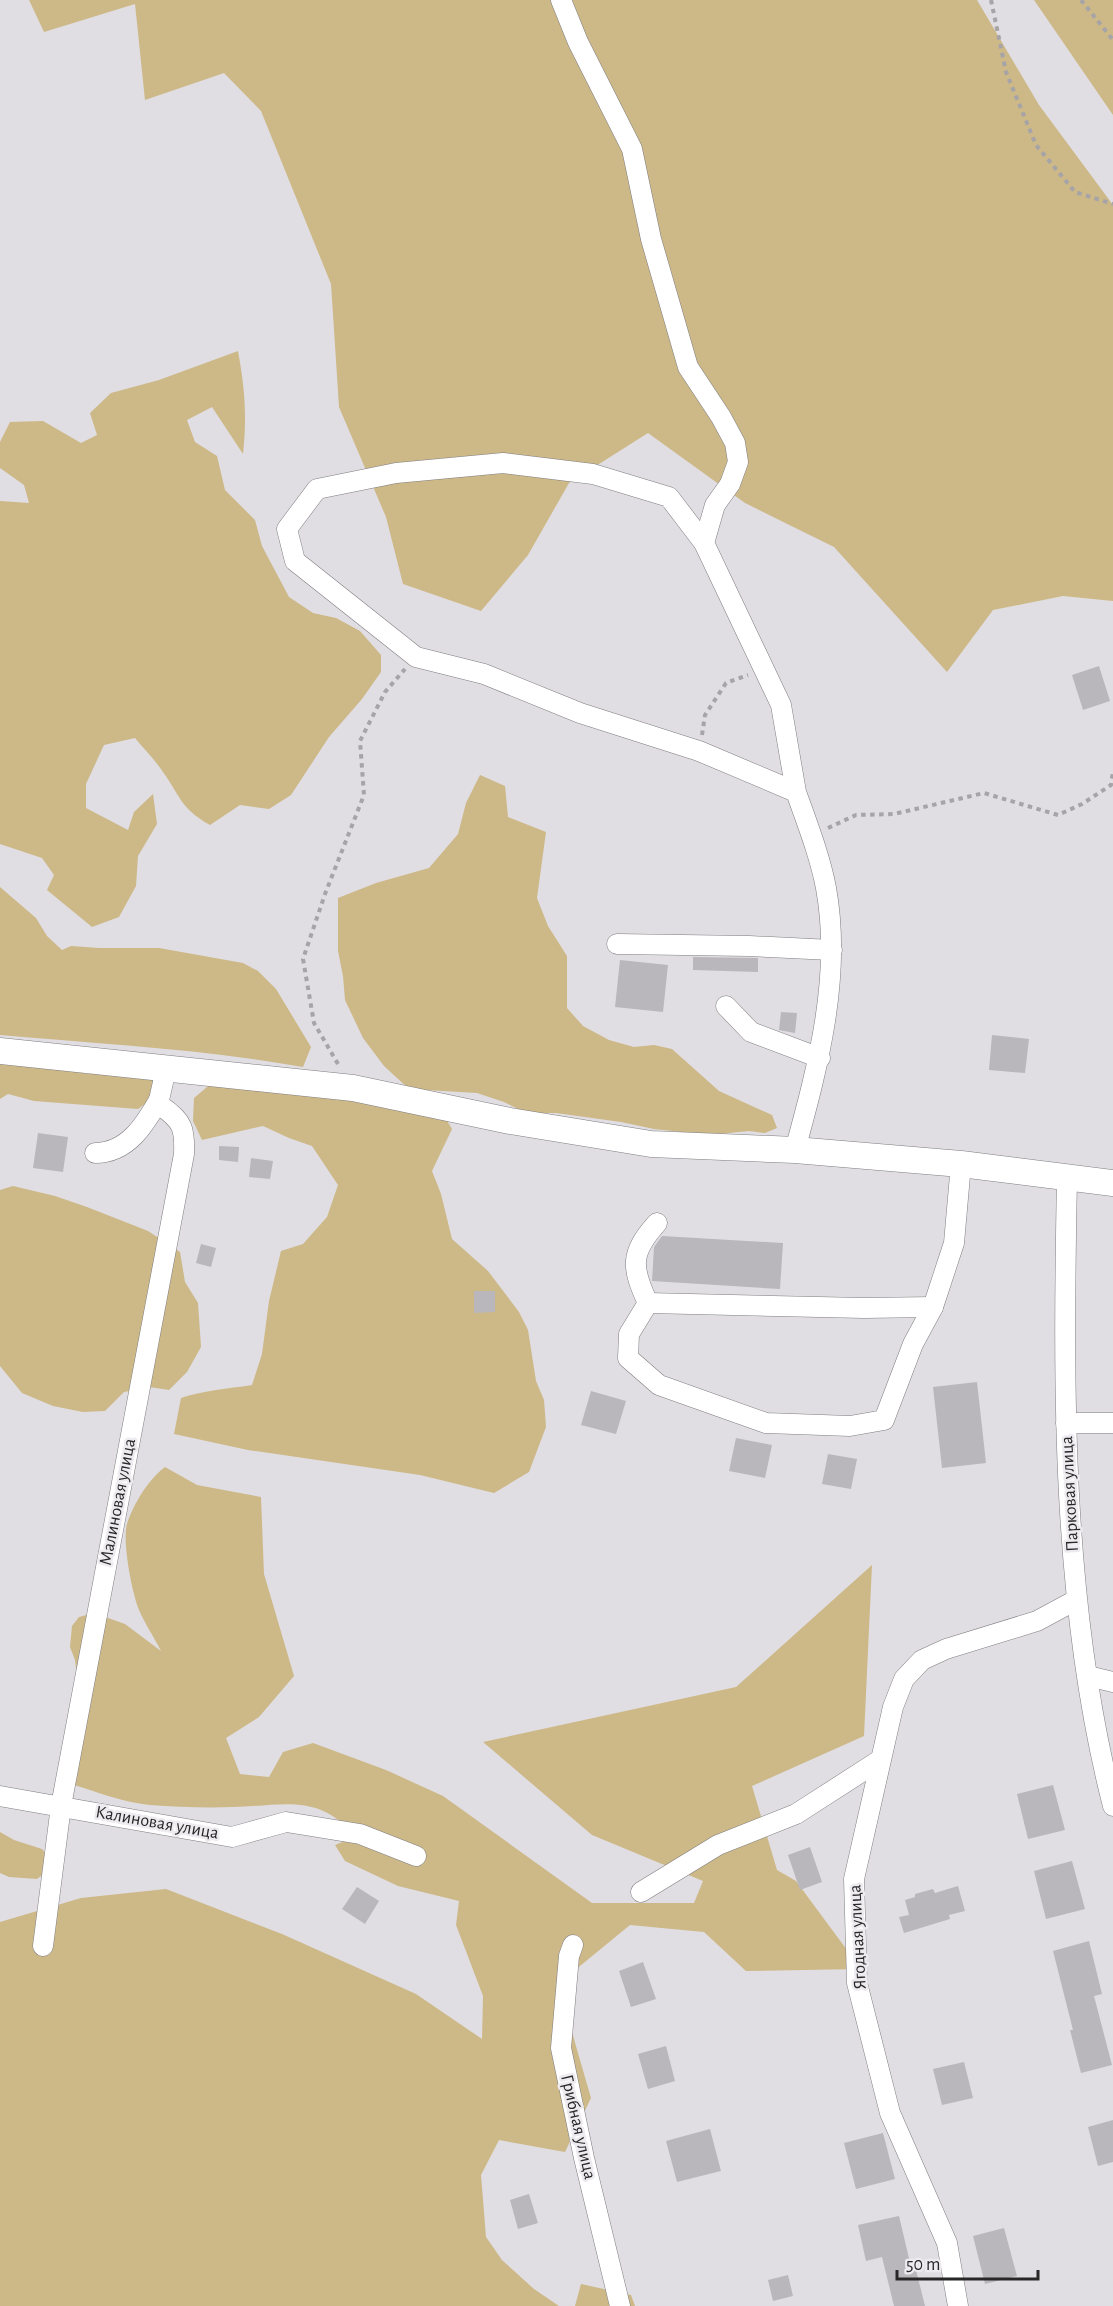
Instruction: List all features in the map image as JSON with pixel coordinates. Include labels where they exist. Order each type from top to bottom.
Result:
[{"type":"main road","points":[[0,1051],[353,1089],[510,1121],[651,1144],[795,1150],[961,1164],[1113,1183]]},
{"type":"street","points":[[561,0],[578,42],[632,149],[651,239],[688,367],[735,443],[738,462],[730,484],[715,505],[705,543]]},
{"type":"street","points":[[795,1150],[820,1058],[832,951],[826,888],[812,836],[796,792],[782,705],[705,543],[669,497],[593,474],[503,463],[396,472],[316,489],[287,529],[295,561],[416,657],[484,674],[580,713],[699,751],[796,792]]},
{"type":"street","points":[[617,944],[749,946],[832,951]]},
{"type":"street","points":[[726,1006],[752,1032],[820,1058]]},
{"type":"street","points":[[95,1153],[103,1153],[121,1146],[135,1137],[159,1100],[166,1069]]},
{"type":"street","name":"Малиновая улица","points":[[43,1946],[61,1806],[184,1154],[184,1131],[172,1114],[161,1106],[159,1100]]},
{"type":"street","points":[[648,1303],[628,1334],[628,1358],[659,1384],[766,1423],[850,1426],[884,1420],[913,1344],[933,1307],[954,1243],[961,1164]]},
{"type":"street","name":"Парковая улица","points":[[1067,1178],[1064,1330],[1066,1423],[1076,1600],[1099,1750],[1113,1806]]},
{"type":"street","points":[[648,1303],[636,1279],[635,1262],[641,1241],[657,1223]]},
{"type":"street","points":[[648,1303],[864,1308],[933,1307]]},
{"type":"street","points":[[1066,1423],[1113,1423]]},
{"type":"street","name":"Ягодная улица","points":[[958,2306],[947,2244],[890,2113],[858,1983],[854,1880],[893,1707],[904,1680],[922,1660],[946,1649],[1037,1621],[1076,1600]]},
{"type":"street","points":[[1088,1676],[1113,1682]]},
{"type":"street","points":[[641,1892],[717,1845],[796,1814],[880,1760]]},
{"type":"street","name":"Калиновая улица","points":[[0,1796],[232,1837],[286,1822],[360,1834],[416,1856]]},
{"type":"street","name":"Грибная улица","points":[[573,1945],[569,1956],[561,2048],[584,2158],[620,2306]]},
{"type":"path","points":[[991,0],[1006,72],[1036,145],[1076,192],[1113,204]]},
{"type":"path","points":[[1081,0],[1113,40]]},
{"type":"path","points":[[353,1089],[314,1023],[303,959],[325,894],[364,795],[360,741],[385,692],[416,657]]},
{"type":"path","points":[[699,751],[705,715],[726,683],[765,670]]},
{"type":"path","points":[[812,836],[856,814],[894,814],[984,793],[1058,815],[1082,804],[1111,785],[1113,771]]},
{"type":"shaded area","points":[[29,0],[977,0],[1039,105],[1113,205],[1113,601],[1063,596],[993,610],[947,672],[834,547],[745,503],[648,433],[569,483],[528,555],[481,611],[403,584],[386,517],[339,407],[331,284],[261,111],[224,73],[145,100],[135,4],[44,32]]},
{"type":"shaded area","points":[[1034,0],[1113,0],[1113,115]]},
{"type":"shaded area","points":[[238,351],[245,402],[243,454],[212,407],[187,420],[195,442],[217,456],[225,490],[255,520],[262,546],[289,597],[313,613],[336,618],[360,631],[381,655],[381,672],[362,699],[329,737],[291,795],[269,809],[240,805],[210,825],[182,802],[160,768],[135,738],[104,745],[86,784],[86,808],[128,830],[134,812],[153,794],[157,824],[138,856],[136,886],[119,917],[92,927],[47,890],[54,875],[42,858],[0,844],[0,501],[29,503],[24,485],[0,468],[0,442],[10,422],[43,421],[81,443],[97,435],[90,413],[111,393],[159,380]]},
{"type":"shaded area","points":[[480,775],[505,786],[508,817],[546,832],[537,898],[548,926],[567,956],[567,1008],[583,1026],[609,1040],[634,1047],[654,1045],[672,1049],[719,1091],[772,1115],[777,1128],[765,1133],[749,1131],[709,1135],[654,1129],[556,1113],[526,1113],[504,1102],[477,1093],[409,1089],[384,1066],[363,1038],[345,1000],[338,951],[338,898],[376,883],[429,868],[458,834],[466,803]]},
{"type":"shaded area","points":[[0,887],[36,918],[47,936],[62,950],[71,946],[159,948],[243,963],[258,971],[276,989],[311,1047],[303,1067],[190,1051],[0,1035]]},
{"type":"shaded area","points":[[0,1060],[89,1074],[134,1072],[154,1077],[164,1090],[138,1109],[34,1101],[8,1094],[0,1099]]},
{"type":"shaded area","points":[[213,1082],[354,1100],[445,1117],[452,1129],[432,1171],[441,1194],[452,1239],[488,1271],[519,1312],[528,1330],[536,1381],[544,1400],[546,1427],[529,1472],[494,1493],[420,1475],[248,1450],[174,1434],[181,1398],[207,1391],[252,1385],[262,1354],[269,1301],[281,1251],[303,1244],[327,1217],[338,1185],[312,1146],[263,1126],[202,1140],[193,1121],[194,1098]]},
{"type":"shaded area","points":[[13,1186],[55,1196],[148,1231],[180,1252],[185,1282],[198,1303],[201,1347],[187,1372],[169,1390],[149,1387],[124,1392],[105,1411],[83,1412],[53,1406],[22,1393],[0,1366],[0,1190]]},
{"type":"shaded area","points":[[165,1467],[197,1485],[261,1497],[264,1574],[294,1676],[259,1717],[226,1738],[240,1774],[269,1777],[283,1752],[313,1743],[386,1770],[443,1796],[592,1903],[694,1903],[703,1881],[592,1835],[483,1742],[736,1687],[872,1565],[864,1736],[752,1786],[777,1870],[796,1881],[861,1969],[746,1971],[704,1932],[630,1925],[558,1984],[591,2098],[565,2152],[499,2140],[481,2175],[486,2237],[502,2260],[534,2289],[559,2306],[0,2306],[0,1922],[81,1898],[166,1889],[282,1934],[416,1994],[482,2039],[483,1996],[456,1925],[459,1901],[398,1886],[345,1861],[335,1845],[355,1837],[342,1823],[328,1813],[314,1807],[284,1804],[233,1807],[150,1805],[121,1800],[74,1785],[78,1685],[75,1660],[70,1647],[72,1626],[79,1617],[94,1613],[125,1624],[161,1651],[136,1602],[128,1567],[126,1532],[130,1516],[147,1485]]},
{"type":"shaded area","points":[[0,1832],[14,1840],[42,1849],[55,1865],[37,1879],[9,1877],[0,1873]]},
{"type":"shaded area","points":[[581,2284],[631,2295],[635,2306],[575,2306]]},
{"type":"building","points":[[1099,666],[1110,701],[1083,710],[1072,675]]},
{"type":"building","points":[[693,957],[758,958],[758,972],[693,970]]},
{"type":"building","points":[[620,960],[668,965],[663,1012],[615,1007]]},
{"type":"building","points":[[781,1012],[797,1013],[795,1033],[779,1030]]},
{"type":"building","points":[[992,1035],[1029,1039],[1025,1073],[989,1070]]},
{"type":"building","points":[[38,1133],[68,1137],[63,1172],[33,1168]]},
{"type":"building","points":[[219,1146],[239,1147],[238,1162],[219,1160]]},
{"type":"building","points":[[251,1158],[273,1161],[270,1179],[249,1177]]},
{"type":"building","points":[[662,1236],[783,1243],[780,1289],[652,1281],[654,1247]]},
{"type":"building","points":[[201,1244],[216,1248],[211,1267],[196,1263]]},
{"type":"building","points":[[474,1291],[495,1291],[495,1312],[474,1313]]},
{"type":"building","points":[[977,1382],[986,1463],[942,1468],[933,1387]]},
{"type":"building","points":[[591,1391],[626,1401],[616,1434],[581,1425]]},
{"type":"building","points":[[736,1438],[772,1445],[765,1478],[729,1471]]},
{"type":"building","points":[[828,1454],[857,1459],[851,1489],[822,1484]]},
{"type":"building","points":[[1053,1785],[1065,1830],[1028,1839],[1017,1794]]},
{"type":"building","points":[[810,1847],[822,1882],[800,1890],[788,1855]]},
{"type":"building","points":[[1072,1861],[1085,1909],[1046,1919],[1034,1871]]},
{"type":"building","points":[[958,1886],[965,1911],[949,1915],[950,1919],[904,1933],[899,1917],[909,1915],[905,1900],[915,1897],[915,1894],[933,1889],[935,1893]]},
{"type":"building","points":[[357,1887],[379,1901],[365,1924],[342,1909]]},
{"type":"building","points":[[1089,1941],[1102,1994],[1094,1996],[1112,2065],[1081,2073],[1070,2030],[1073,2030],[1053,1951]]},
{"type":"building","points":[[643,1962],[656,1999],[631,2007],[619,1971]]},
{"type":"building","points":[[666,2046],[675,2081],[648,2089],[638,2054]]},
{"type":"building","points":[[964,2062],[973,2098],[942,2105],[933,2069]]},
{"type":"building","points":[[1113,2120],[1113,2162],[1098,2166],[1088,2127]]},
{"type":"building","points":[[710,2129],[721,2171],[677,2182],[666,2141]]},
{"type":"building","points":[[883,2133],[895,2179],[856,2189],[844,2143]]},
{"type":"building","points":[[529,2194],[538,2223],[518,2229],[510,2200]]},
{"type":"building","points":[[899,2216],[912,2271],[916,2270],[925,2306],[894,2306],[882,2257],[866,2261],[858,2225]]},
{"type":"building","points":[[1004,2228],[1017,2276],[985,2284],[973,2236]]},
{"type":"building","points":[[788,2275],[793,2296],[773,2301],[768,2280]]}]
